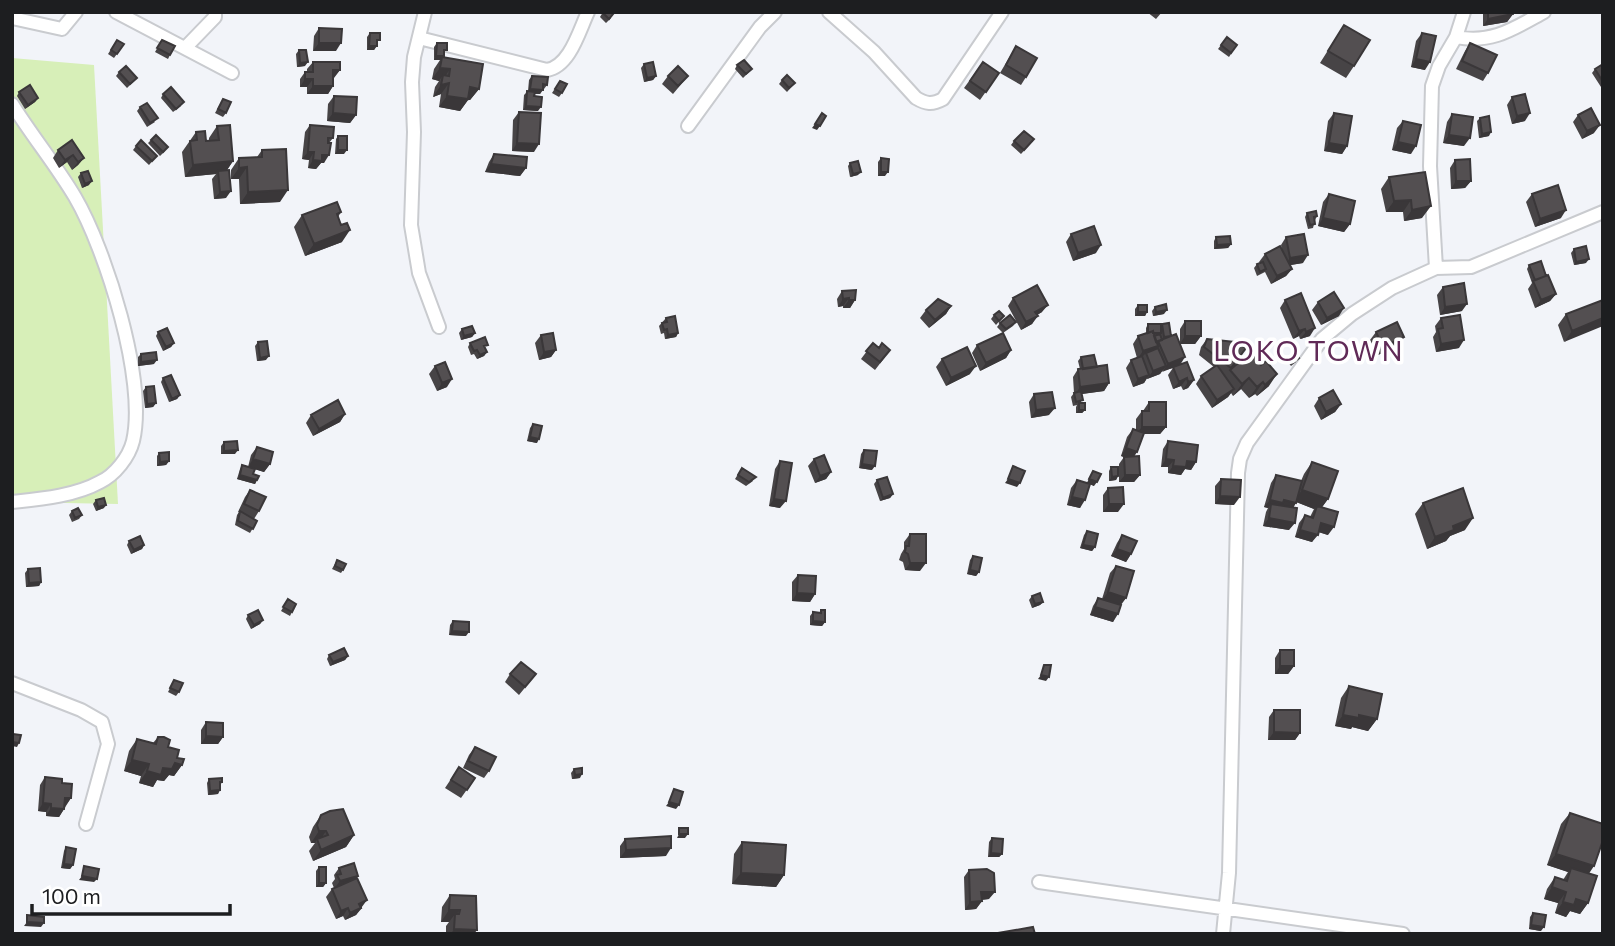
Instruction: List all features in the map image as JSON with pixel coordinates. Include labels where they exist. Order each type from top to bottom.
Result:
[{"type":"street","points":[[12,18],[62,29],[76,12]]},
{"type":"street","points":[[116,12],[232,74]]},
{"type":"street","points":[[185,48],[215,17],[215,12]]},
{"type":"street","points":[[425,12],[414,57],[412,82],[414,132],[411,225],[419,273],[439,327]]},
{"type":"street","points":[[419,38],[547,70],[554,69],[565,58],[588,12]]},
{"type":"street","points":[[688,126],[760,27],[775,12]]},
{"type":"street","points":[[829,12],[874,52],[916,98],[924,103],[935,104],[943,99],[1002,12]]},
{"type":"street","points":[[1436,268],[1430,166],[1433,86],[1439,66],[1456,37],[1464,12]]},
{"type":"street","points":[[1456,37],[1474,41],[1485,39],[1515,28],[1544,12]]},
{"type":"street","points":[[12,104],[75,197],[106,264],[122,318],[135,403],[135,425],[130,450],[111,474],[100,482],[78,490],[12,502]]},
{"type":"street","points":[[1223,934],[1229,873],[1240,459],[1247,443],[1322,339],[1392,288],[1436,268],[1471,267],[1603,212]]},
{"type":"street","points":[[12,682],[102,722],[108,744],[86,824]]},
{"type":"street","points":[[1039,882],[1403,934]]},
{"type":"green space","points":[[12,58],[94,65],[118,504],[12,502]]},
{"type":"building","points":[[603,12],[611,12],[613,14],[609,19]]},
{"type":"building","points":[[1488,12],[1513,12],[1513,14],[1488,19]]},
{"type":"building","points":[[1344,25],[1370,40],[1354,66],[1328,51]]},
{"type":"building","points":[[319,28],[342,29],[341,43],[319,43]]},
{"type":"building","points":[[370,33],[380,33],[377,46],[369,46]]},
{"type":"building","points":[[1422,33],[1436,36],[1430,62],[1416,59]]},
{"type":"building","points":[[1227,37],[1237,45],[1231,53],[1221,45]]},
{"type":"building","points":[[117,40],[124,44],[117,54],[111,50]]},
{"type":"building","points":[[162,40],[175,46],[170,55],[157,48]]},
{"type":"building","points":[[437,43],[447,43],[444,56],[436,56]]},
{"type":"building","points":[[1470,43],[1497,55],[1488,73],[1462,61]]},
{"type":"building","points":[[1016,46],[1037,58],[1026,77],[1006,65]]},
{"type":"building","points":[[299,50],[306,50],[308,62],[300,63]]},
{"type":"building","points":[[442,57],[483,64],[479,89],[470,87],[468,99],[447,96],[449,83],[441,85],[443,75],[449,76],[450,69],[440,68]]},
{"type":"building","points":[[744,60],[752,69],[746,74],[737,65]]},
{"type":"building","points":[[313,62],[340,62],[340,70],[333,70],[333,86],[313,86],[313,79],[305,79],[305,72],[313,72]]},
{"type":"building","points":[[653,62],[656,76],[647,78],[644,64]]},
{"type":"building","points":[[983,62],[999,73],[986,92],[970,81]]},
{"type":"building","points":[[1603,64],[1603,82],[1595,69]]},
{"type":"building","points":[[126,66],[137,78],[130,84],[119,72]]},
{"type":"building","points":[[678,66],[688,76],[678,86],[668,76]]},
{"type":"building","points":[[787,75],[795,83],[789,88],[782,80]]},
{"type":"building","points":[[532,76],[548,77],[547,85],[543,84],[543,90],[530,89]]},
{"type":"building","points":[[560,81],[567,84],[562,93],[555,89]]},
{"type":"building","points":[[30,85],[38,98],[28,105],[19,92]]},
{"type":"building","points":[[171,87],[184,102],[176,109],[163,94]]},
{"type":"building","points":[[527,91],[542,97],[541,107],[526,106]]},
{"type":"building","points":[[1525,94],[1530,113],[1517,116],[1512,97]]},
{"type":"building","points":[[334,96],[357,97],[356,115],[333,113]]},
{"type":"building","points":[[223,99],[231,102],[226,113],[218,109]]},
{"type":"building","points":[[147,103],[158,118],[150,123],[140,107]]},
{"type":"building","points":[[1591,108],[1600,125],[1587,131],[1578,115]]},
{"type":"building","points":[[519,112],[541,113],[539,144],[517,143]]},
{"type":"building","points":[[822,113],[826,116],[820,126],[815,124]]},
{"type":"building","points":[[1334,113],[1352,116],[1347,146],[1329,143]]},
{"type":"building","points":[[1452,114],[1473,117],[1470,138],[1449,135]]},
{"type":"building","points":[[1489,116],[1491,132],[1482,134],[1480,118]]},
{"type":"building","points":[[1403,121],[1421,125],[1416,146],[1398,142]]},
{"type":"building","points":[[230,125],[233,161],[193,165],[190,141],[197,140],[196,132],[205,131],[206,141],[219,140],[217,126]]},
{"type":"building","points":[[310,125],[334,127],[333,138],[328,138],[328,143],[331,143],[329,155],[322,155],[322,161],[313,160],[314,152],[308,152]]},
{"type":"building","points":[[1024,131],[1034,139],[1024,150],[1014,141]]},
{"type":"building","points":[[156,135],[168,147],[163,152],[151,140]]},
{"type":"building","points":[[338,136],[347,136],[347,150],[338,150]]},
{"type":"building","points":[[72,140],[84,158],[78,162],[73,155],[65,160],[58,150]]},
{"type":"building","points":[[141,140],[157,156],[152,161],[136,146]]},
{"type":"building","points":[[286,149],[288,190],[248,192],[247,167],[239,168],[239,158],[262,157],[262,150]]},
{"type":"building","points":[[494,154],[527,157],[526,168],[491,164]]},
{"type":"building","points":[[881,158],[889,159],[888,172],[881,172]]},
{"type":"building","points":[[1470,159],[1471,181],[1456,181],[1455,160]]},
{"type":"building","points":[[858,161],[861,172],[853,174],[850,163]]},
{"type":"building","points":[[229,170],[231,191],[220,192],[218,171]]},
{"type":"building","points":[[88,171],[92,181],[85,184],[81,173]]},
{"type":"building","points":[[1425,172],[1431,206],[1412,210],[1411,200],[1394,201],[1389,177]]},
{"type":"building","points":[[1558,185],[1566,210],[1540,219],[1532,194]]},
{"type":"building","points":[[1329,194],[1355,201],[1350,224],[1323,218]]},
{"type":"building","points":[[337,202],[341,212],[337,214],[341,225],[347,223],[350,230],[314,244],[302,215]]},
{"type":"building","points":[[1316,211],[1315,224],[1310,225],[1307,213]]},
{"type":"building","points":[[1094,226],[1101,245],[1078,253],[1071,234]]},
{"type":"building","points":[[1304,234],[1308,255],[1290,258],[1286,237]]},
{"type":"building","points":[[1230,236],[1231,244],[1217,245],[1216,237]]},
{"type":"building","points":[[1280,246],[1292,269],[1277,276],[1265,254]]},
{"type":"building","points":[[1586,246],[1589,259],[1576,262],[1574,249]]},
{"type":"building","points":[[1541,261],[1546,276],[1535,280],[1529,265]]},
{"type":"building","points":[[1263,262],[1266,269],[1260,272],[1257,264]]},
{"type":"building","points":[[1548,275],[1556,294],[1541,300],[1533,281]]},
{"type":"building","points":[[1464,283],[1467,304],[1445,307],[1443,287]]},
{"type":"building","points":[[1037,285],[1048,305],[1035,312],[1038,316],[1026,322],[1013,298]]},
{"type":"building","points":[[856,290],[855,300],[843,299],[842,291]]},
{"type":"building","points":[[1334,292],[1344,308],[1327,318],[1318,302]]},
{"type":"building","points":[[1301,293],[1315,328],[1306,332],[1305,329],[1299,331],[1285,300]]},
{"type":"building","points":[[938,299],[951,306],[935,320],[926,310]]},
{"type":"building","points":[[1603,300],[1603,318],[1572,331],[1566,314]]},
{"type":"building","points":[[1166,304],[1167,310],[1156,312],[1155,307]]},
{"type":"building","points":[[1138,305],[1147,305],[1147,312],[1138,312]]},
{"type":"building","points":[[999,311],[1004,316],[999,321],[994,315]]},
{"type":"building","points":[[1010,315],[1016,322],[1006,329],[1000,323]]},
{"type":"building","points":[[1460,315],[1464,340],[1441,344],[1438,329],[1443,328],[1441,318]]},
{"type":"building","points":[[675,316],[678,333],[668,335],[662,323],[667,322],[666,318]]},
{"type":"building","points":[[1185,321],[1201,321],[1201,336],[1185,336]]},
{"type":"building","points":[[1397,322],[1404,337],[1383,347],[1376,332]]},
{"type":"building","points":[[1169,323],[1171,336],[1164,337],[1162,324]]},
{"type":"building","points":[[1148,324],[1161,324],[1161,333],[1148,333]]},
{"type":"building","points":[[472,326],[475,333],[464,336],[462,329]]},
{"type":"building","points":[[167,328],[174,343],[166,347],[158,332]]},
{"type":"building","points":[[1153,331],[1158,346],[1143,351],[1138,336]]},
{"type":"building","points":[[553,333],[556,350],[544,352],[541,335]]},
{"type":"building","points":[[1003,333],[1011,350],[986,363],[977,345]]},
{"type":"building","points":[[1160,334],[1162,340],[1156,342],[1154,336]]},
{"type":"building","points":[[1176,334],[1185,357],[1168,364],[1158,341]]},
{"type":"building","points":[[485,337],[488,345],[484,346],[487,352],[480,355],[470,343]]},
{"type":"building","points":[[1207,339],[1235,342],[1246,348],[1231,368],[1204,347]]},
{"type":"building","points":[[267,341],[269,356],[260,358],[258,342]]},
{"type":"building","points":[[873,343],[879,348],[882,343],[890,350],[880,362],[866,351]]},
{"type":"building","points":[[967,347],[976,366],[951,378],[942,359]]},
{"type":"building","points":[[1158,348],[1166,366],[1153,371],[1146,353]]},
{"type":"building","points":[[156,352],[157,360],[141,362],[141,354]]},
{"type":"building","points":[[1251,352],[1261,365],[1266,361],[1277,374],[1265,385],[1263,382],[1257,387],[1249,378],[1242,384],[1230,370]]},
{"type":"building","points":[[1295,353],[1299,358],[1294,362],[1290,358]]},
{"type":"building","points":[[1094,355],[1097,367],[1083,369],[1081,357]]},
{"type":"building","points":[[1142,356],[1149,375],[1138,379],[1131,360]]},
{"type":"building","points":[[445,362],[452,379],[442,383],[435,366]]},
{"type":"building","points":[[1187,362],[1194,380],[1188,382],[1187,378],[1179,382],[1173,367]]},
{"type":"building","points":[[1107,365],[1109,383],[1080,387],[1078,369]]},
{"type":"building","points":[[1217,365],[1234,389],[1217,400],[1201,376]]},
{"type":"building","points":[[171,375],[180,395],[172,399],[163,378]]},
{"type":"building","points":[[154,386],[156,403],[147,404],[146,387]]},
{"type":"building","points":[[1333,390],[1341,404],[1326,412],[1319,398]]},
{"type":"building","points":[[1081,391],[1083,400],[1076,402],[1074,393]]},
{"type":"building","points":[[1052,392],[1055,408],[1036,410],[1034,394]]},
{"type":"building","points":[[338,400],[345,414],[319,429],[311,415]]},
{"type":"building","points":[[1149,402],[1166,402],[1166,427],[1142,427],[1142,411],[1149,411]]},
{"type":"building","points":[[1079,403],[1085,403],[1085,410],[1079,410]]},
{"type":"building","points":[[533,424],[542,426],[539,439],[530,437]]},
{"type":"building","points":[[1133,429],[1144,433],[1137,452],[1126,448]]},
{"type":"building","points":[[237,441],[238,450],[224,451],[224,442]]},
{"type":"building","points":[[1168,441],[1198,445],[1196,462],[1187,461],[1186,467],[1173,466],[1174,460],[1166,459]]},
{"type":"building","points":[[257,447],[273,452],[270,464],[253,459]]},
{"type":"building","points":[[864,450],[877,451],[875,466],[862,464]]},
{"type":"building","points":[[169,452],[169,461],[160,462],[159,453]]},
{"type":"building","points":[[824,455],[831,472],[820,476],[814,459]]},
{"type":"building","points":[[1139,456],[1140,475],[1125,475],[1124,457]]},
{"type":"building","points":[[780,461],[792,463],[786,501],[774,499]]},
{"type":"building","points":[[1312,462],[1338,471],[1328,499],[1302,490]]},
{"type":"building","points":[[242,465],[255,469],[253,474],[259,476],[257,480],[240,475]]},
{"type":"building","points":[[1013,466],[1025,471],[1020,483],[1008,479]]},
{"type":"building","points":[[1111,467],[1118,467],[1118,476],[1112,477]]},
{"type":"building","points":[[742,468],[756,477],[749,482],[738,475]]},
{"type":"building","points":[[1093,471],[1101,474],[1097,482],[1089,479]]},
{"type":"building","points":[[1276,475],[1302,481],[1296,503],[1270,500]]},
{"type":"building","points":[[887,477],[893,494],[883,498],[877,480]]},
{"type":"building","points":[[1221,479],[1241,480],[1240,497],[1220,496]]},
{"type":"building","points":[[1077,480],[1090,484],[1085,500],[1072,497]]},
{"type":"building","points":[[1123,487],[1124,504],[1109,504],[1108,488]]},
{"type":"building","points":[[1463,488],[1473,518],[1453,526],[1454,530],[1435,537],[1423,503]]},
{"type":"building","points":[[250,490],[266,497],[259,511],[244,504]]},
{"type":"building","points":[[104,498],[106,505],[98,507],[96,500]]},
{"type":"building","points":[[1271,504],[1297,508],[1295,523],[1269,518]]},
{"type":"building","points":[[1317,506],[1338,512],[1334,527],[1321,523],[1318,535],[1300,530],[1305,515],[1313,518]]},
{"type":"building","points":[[78,508],[82,515],[75,518],[72,511]]},
{"type":"building","points":[[240,511],[257,521],[253,529],[238,521]]},
{"type":"building","points":[[1087,531],[1098,534],[1095,547],[1083,545]]},
{"type":"building","points":[[910,534],[926,534],[926,563],[910,563],[905,552],[906,546],[909,546]]},
{"type":"building","points":[[1122,535],[1137,541],[1131,554],[1117,549]]},
{"type":"building","points":[[140,536],[144,545],[134,550],[129,541]]},
{"type":"building","points":[[973,556],[982,558],[979,572],[970,570]]},
{"type":"building","points":[[337,560],[346,564],[343,570],[335,566]]},
{"type":"building","points":[[1116,566],[1134,571],[1126,598],[1108,592]]},
{"type":"building","points":[[40,568],[41,582],[29,583],[28,569]]},
{"type":"building","points":[[798,575],[816,576],[815,594],[797,593]]},
{"type":"building","points":[[1040,593],[1043,602],[1035,604],[1032,596]]},
{"type":"building","points":[[1098,598],[1121,605],[1118,614],[1095,607]]},
{"type":"building","points":[[288,599],[296,604],[292,612],[283,607]]},
{"type":"building","points":[[258,610],[263,620],[254,625],[248,615]]},
{"type":"building","points":[[821,610],[825,610],[825,622],[813,621],[813,612],[821,613]]},
{"type":"building","points":[[453,621],[469,622],[469,632],[452,631]]},
{"type":"building","points":[[344,648],[348,656],[333,662],[329,655]]},
{"type":"building","points":[[1280,650],[1294,650],[1294,666],[1280,666]]},
{"type":"building","points":[[521,662],[536,674],[525,687],[510,674]]},
{"type":"building","points":[[1044,665],[1051,665],[1049,677],[1041,675]]},
{"type":"building","points":[[174,680],[183,683],[179,692],[170,688]]},
{"type":"building","points":[[1349,686],[1382,694],[1377,719],[1343,715]]},
{"type":"building","points":[[1274,710],[1300,710],[1300,733],[1274,732]]},
{"type":"building","points":[[206,722],[223,723],[223,737],[206,736]]},
{"type":"building","points":[[13,734],[21,735],[19,743],[12,742]]},
{"type":"building","points":[[158,737],[170,740],[168,747],[179,750],[177,758],[184,759],[182,765],[175,763],[172,769],[163,768],[161,775],[147,771],[149,764],[132,760],[137,739],[156,744]]},
{"type":"building","points":[[475,747],[496,757],[489,771],[468,761]]},
{"type":"building","points":[[459,767],[475,778],[467,790],[451,780]]},
{"type":"building","points":[[582,768],[582,774],[575,775],[574,769]]},
{"type":"building","points":[[45,777],[62,779],[62,783],[72,784],[71,798],[65,798],[64,809],[51,808],[51,804],[43,803]]},
{"type":"building","points":[[222,778],[220,790],[210,791],[209,779]]},
{"type":"building","points":[[674,789],[683,792],[679,805],[669,802]]},
{"type":"building","points":[[343,809],[354,835],[321,850],[317,839],[328,835],[326,831],[319,831],[317,825],[321,815]]},
{"type":"building","points":[[1570,813],[1603,824],[1603,840],[1594,866],[1556,854]]},
{"type":"building","points":[[679,828],[688,828],[688,834],[679,834]]},
{"type":"building","points":[[671,836],[671,848],[626,850],[625,839]]},
{"type":"building","points":[[992,838],[1003,839],[1002,854],[991,853]]},
{"type":"building","points":[[742,842],[786,845],[784,875],[741,873]]},
{"type":"building","points":[[66,847],[76,849],[73,865],[64,864]]},
{"type":"building","points":[[354,863],[358,876],[340,881],[337,875],[341,874],[339,868]]},
{"type":"building","points":[[84,866],[99,869],[97,879],[82,876]]},
{"type":"building","points":[[319,867],[326,867],[326,883],[319,883]]},
{"type":"building","points":[[1571,868],[1597,876],[1588,903],[1576,899],[1574,905],[1563,902],[1566,892],[1552,887],[1555,877],[1567,881]]},
{"type":"building","points":[[987,869],[994,873],[995,892],[981,892],[982,901],[970,902],[969,870]]},
{"type":"building","points":[[357,878],[367,900],[359,904],[361,908],[350,913],[348,908],[341,911],[332,889]]},
{"type":"building","points":[[450,895],[476,896],[477,930],[454,929],[455,914],[459,914],[460,910],[449,910]]},
{"type":"building","points":[[1533,913],[1546,915],[1544,927],[1531,925]]},
{"type":"building","points":[[27,915],[44,917],[44,923],[27,922]]},
{"type":"building","points":[[1033,927],[1035,934],[992,934]]},
{"type":"district","name":"LOKO TOWN","points":[[1309,350]]}]
